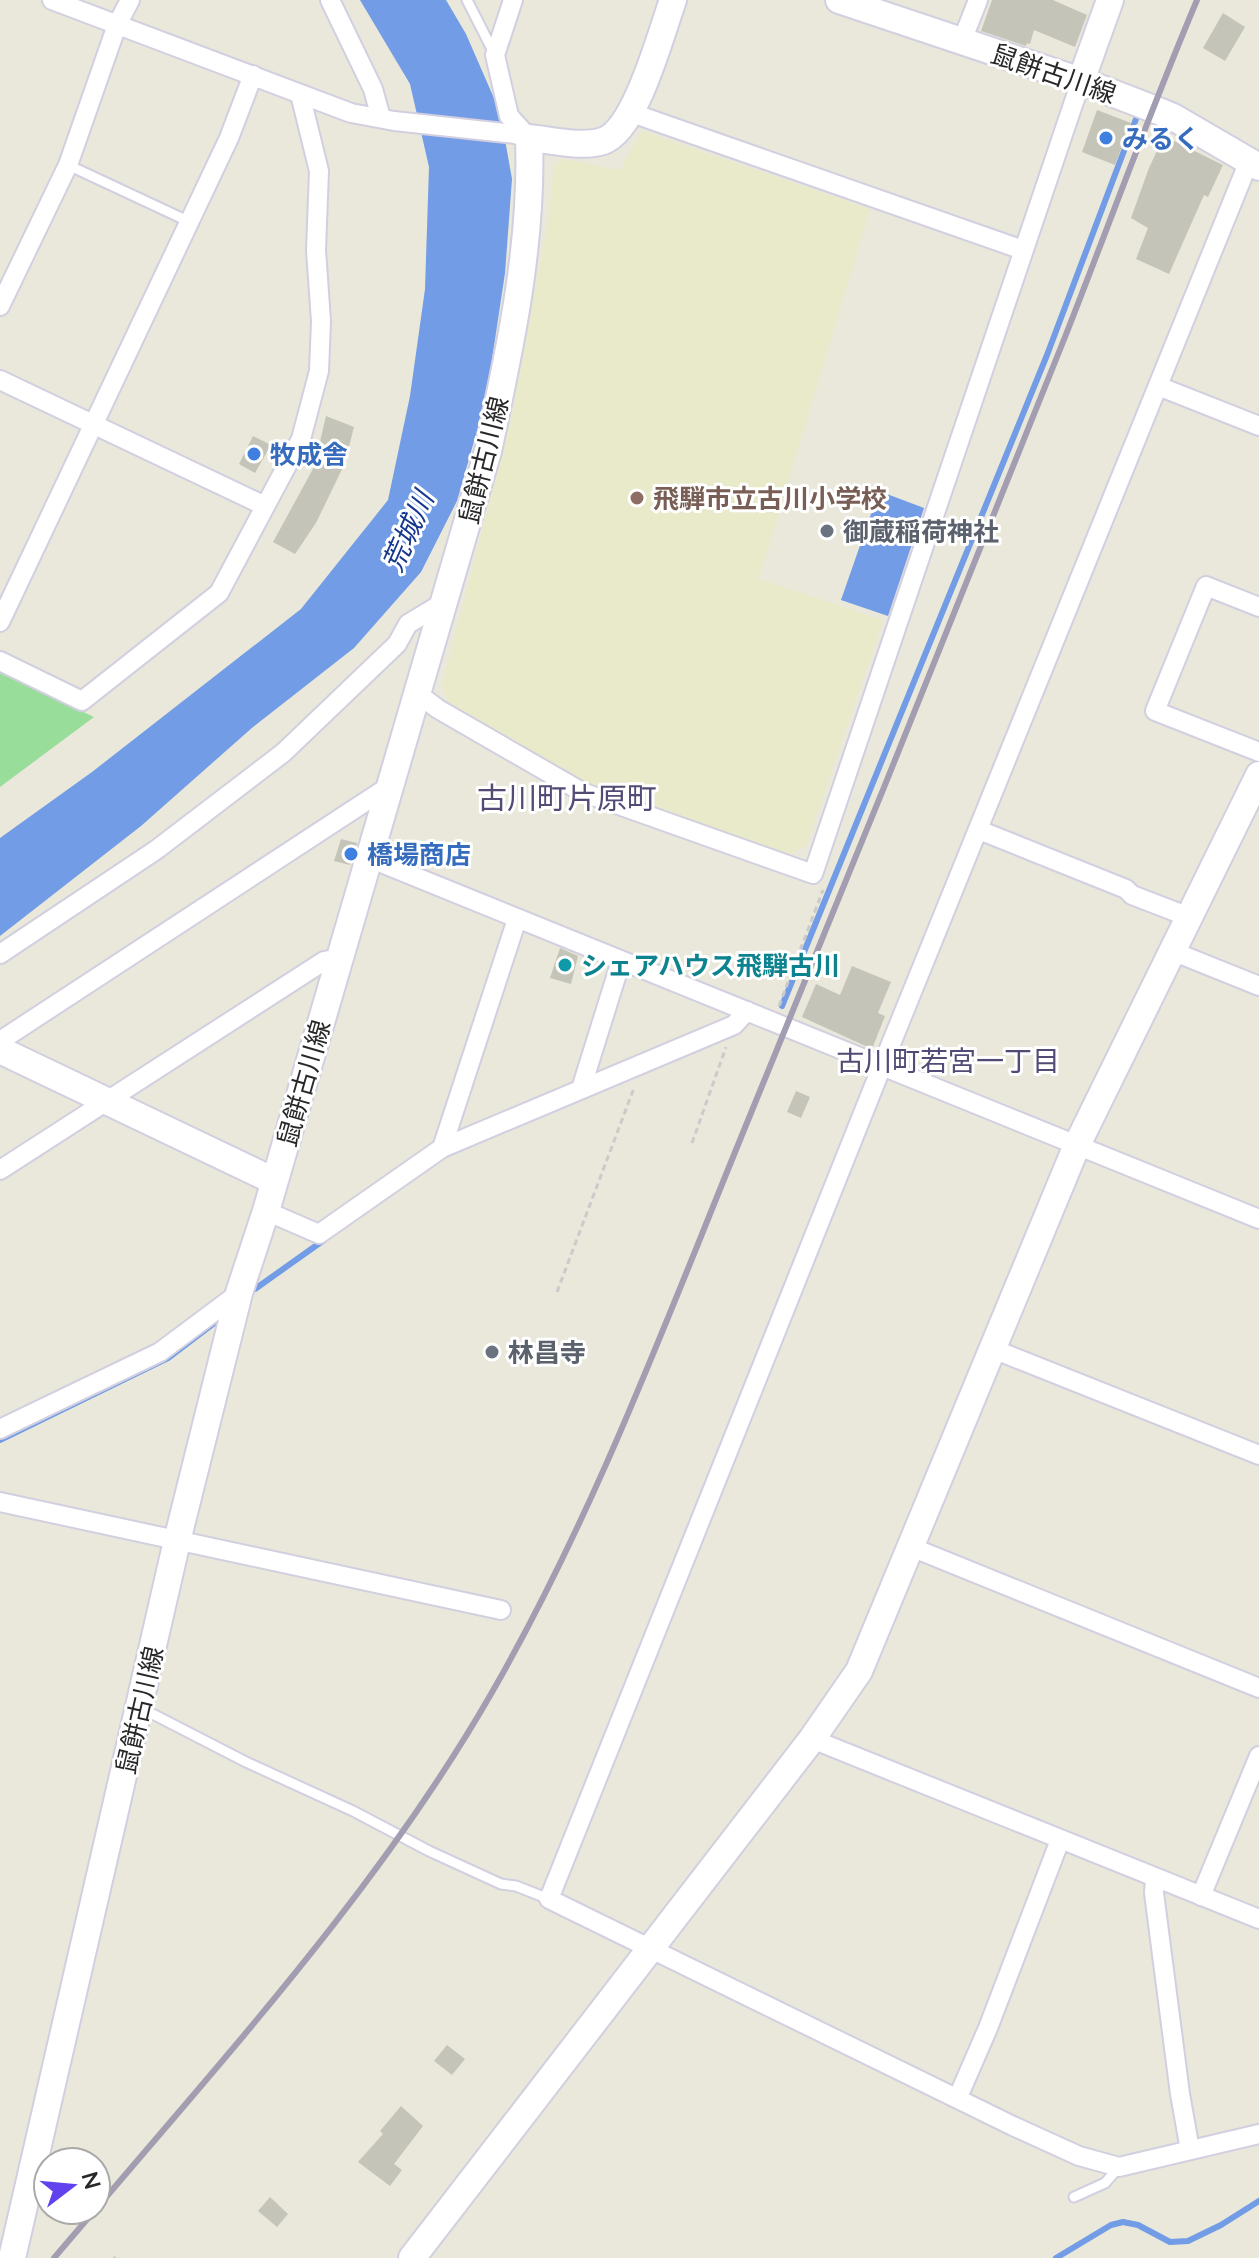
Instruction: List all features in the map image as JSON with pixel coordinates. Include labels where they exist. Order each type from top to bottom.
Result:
[{"type":"main road","points":[[520,136],[586,144],[611,138],[632,113],[673,0]]},
{"type":"main road","points":[[1081,81],[1110,0]]},
{"type":"main road","name":"鼠餅古川線","points":[[844,1],[1081,81],[1173,117],[1254,164]]},
{"type":"main road","name":"鼠餅古川線","points":[[12,2258],[177,1541],[239,1293],[266,1211],[488,451],[511,344],[531,175],[520,136]]},
{"type":"main road","points":[[412,2258],[812,1739],[859,1671],[1077,1145],[1259,775]]},
{"type":"main road","points":[[0,1050],[274,1181]]},
{"type":"street","points":[[52,0],[351,113],[520,136]]},
{"type":"street","points":[[0,306],[68,165],[117,25],[130,0]]},
{"type":"street","points":[[330,0],[387,120]]},
{"type":"street","points":[[513,0],[495,55],[509,116],[520,136]]},
{"type":"street","points":[[962,41],[978,0]]},
{"type":"street","points":[[0,622],[229,138],[253,75]]},
{"type":"street","points":[[417,693],[438,709],[582,792],[813,874],[1081,81]]},
{"type":"street","points":[[0,661],[82,701],[219,593],[301,439],[319,371],[321,321],[316,250],[319,171],[300,94]]},
{"type":"street","points":[[632,113],[1023,250]]},
{"type":"street","points":[[1254,164],[1158,386],[549,1899],[1079,2156],[1119,2167],[1259,2134]]},
{"type":"street","points":[[0,380],[265,506]]},
{"type":"street","points":[[1158,386],[1259,426]]},
{"type":"street","points":[[1259,607],[1206,586],[1155,711],[1259,752]]},
{"type":"street","points":[[0,954],[156,850],[283,753],[397,644],[408,624],[441,604]]},
{"type":"street","points":[[0,1041],[388,787]]},
{"type":"street","points":[[979,830],[1189,917]]},
{"type":"street","points":[[369,858],[621,961],[741,1018],[773,1021],[1259,1219]]},
{"type":"street","points":[[442,1148],[517,919]]},
{"type":"street","points":[[1172,951],[1259,986]]},
{"type":"street","points":[[0,1170],[324,961],[339,958]]},
{"type":"street","points":[[581,1089],[621,961]]},
{"type":"street","points":[[266,1211],[319,1234],[442,1148],[741,1018]]},
{"type":"street","points":[[0,1429],[160,1352],[239,1293]]},
{"type":"street","points":[[993,1349],[1259,1455]]},
{"type":"street","points":[[0,1502],[501,1610]]},
{"type":"street","points":[[911,1547],[1259,1688]]},
{"type":"street","points":[[812,1739],[1259,1919]]},
{"type":"street","points":[[1201,1896],[1259,1756]]},
{"type":"street","points":[[958,2097],[988,2028],[1060,1840]]},
{"type":"street","points":[[1155,1878],[1154,1893],[1190,2150]]},
{"type":"lane","points":[[467,0],[495,55]]},
{"type":"lane","points":[[68,165],[190,222]]},
{"type":"lane","points":[[141,1708],[429,1851],[501,1884],[516,1886],[549,1899]]},
{"type":"lane","points":[[1074,2197],[1105,2183],[1119,2167]]},
{"type":"path","points":[[773,1021],[825,886],[813,874]]},
{"type":"path","points":[[692,1143],[741,1018]]},
{"type":"path","points":[[557,1292],[644,1062]]},
{"type":"shaded area","name":"飛騨市立古川小学校","points":[[642,131],[870,209],[759,579],[883,620],[806,846],[786,855],[594,790],[448,704],[442,685],[512,416],[549,212],[554,167],[562,159],[620,170]]},
{"type":"green space","points":[[0,673],[94,717],[0,787]]},
{"type":"water","name":"荒城川","points":[[360,0],[446,0],[466,34],[500,112],[512,179],[505,273],[486,399],[457,501],[421,572],[354,648],[253,727],[141,826],[0,936],[0,838],[92,772],[301,609],[388,500],[410,396],[425,289],[429,167],[410,84]]},
{"type":"water","points":[[879,491],[924,508],[888,616],[841,600]]},
{"type":"building","points":[[992,0],[1053,0],[1087,15],[1075,47],[1034,30],[1030,44],[1026,46],[981,31]]},
{"type":"building","points":[[1223,13],[1245,27],[1225,61],[1203,48]]},
{"type":"building","name":"みるく","points":[[1097,110],[1131,123],[1115,165],[1082,152]]},
{"type":"building","points":[[1164,136],[1223,165],[1208,197],[1204,195],[1169,274],[1136,259],[1148,228],[1131,218]]},
{"type":"building","points":[[326,416],[354,427],[345,463],[316,523],[295,554],[273,542],[314,467]]},
{"type":"building","name":"牧成舎","points":[[253,436],[271,445],[255,473],[239,464]]},
{"type":"building","points":[[341,839],[357,843],[350,865],[334,861]]},
{"type":"building","name":"シェアハウス飛騨古川","points":[[560,948],[578,956],[571,984],[550,978]]},
{"type":"building","points":[[852,966],[891,982],[878,1013],[885,1016],[872,1049],[802,1017],[816,984],[840,995]]},
{"type":"building","points":[[796,1091],[810,1097],[801,1118],[787,1112]]},
{"type":"building","points":[[447,2045],[465,2059],[452,2075],[434,2061]]},
{"type":"building","points":[[401,2106],[423,2126],[394,2164],[402,2170],[390,2186],[358,2162],[383,2134],[380,2131]]},
{"type":"building","points":[[270,2197],[288,2214],[277,2227],[258,2211]]},
{"type":"waterway","points":[[782,1006],[1047,355],[1136,119]]},
{"type":"waterway","points":[[255,1289],[324,1240]]},
{"type":"waterway","points":[[0,1440],[168,1358],[222,1317]]},
{"type":"waterway","points":[[1056,2258],[1111,2225],[1123,2222],[1138,2225],[1170,2242],[1188,2241],[1259,2201]]},
{"type":"railway","points":[[112,2190],[306,1960],[403,1831],[491,1694],[565,1553],[661,1335],[870,822],[1197,0]]},
{"type":"railway","points":[[54,2258],[81,2226]]},
{"type":"place","name":"みるく","points":[[1106,138]]},
{"type":"place","name":"牧成舎","points":[[254,454]]},
{"type":"place","name":"飛騨市立古川小学校","points":[[637,498]]},
{"type":"place","name":"御蔵稲荷神社","points":[[827,531]]},
{"type":"place","name":"橋場商店","points":[[351,854]]},
{"type":"place","name":"シェアハウス飛騨古川","points":[[565,965]]},
{"type":"place","name":"林昌寺","points":[[492,1352]]},
{"type":"district","name":"古川町片原町","points":[[567,797]]},
{"type":"district","name":"古川町若宮一丁目","points":[[948,1060]]}]
